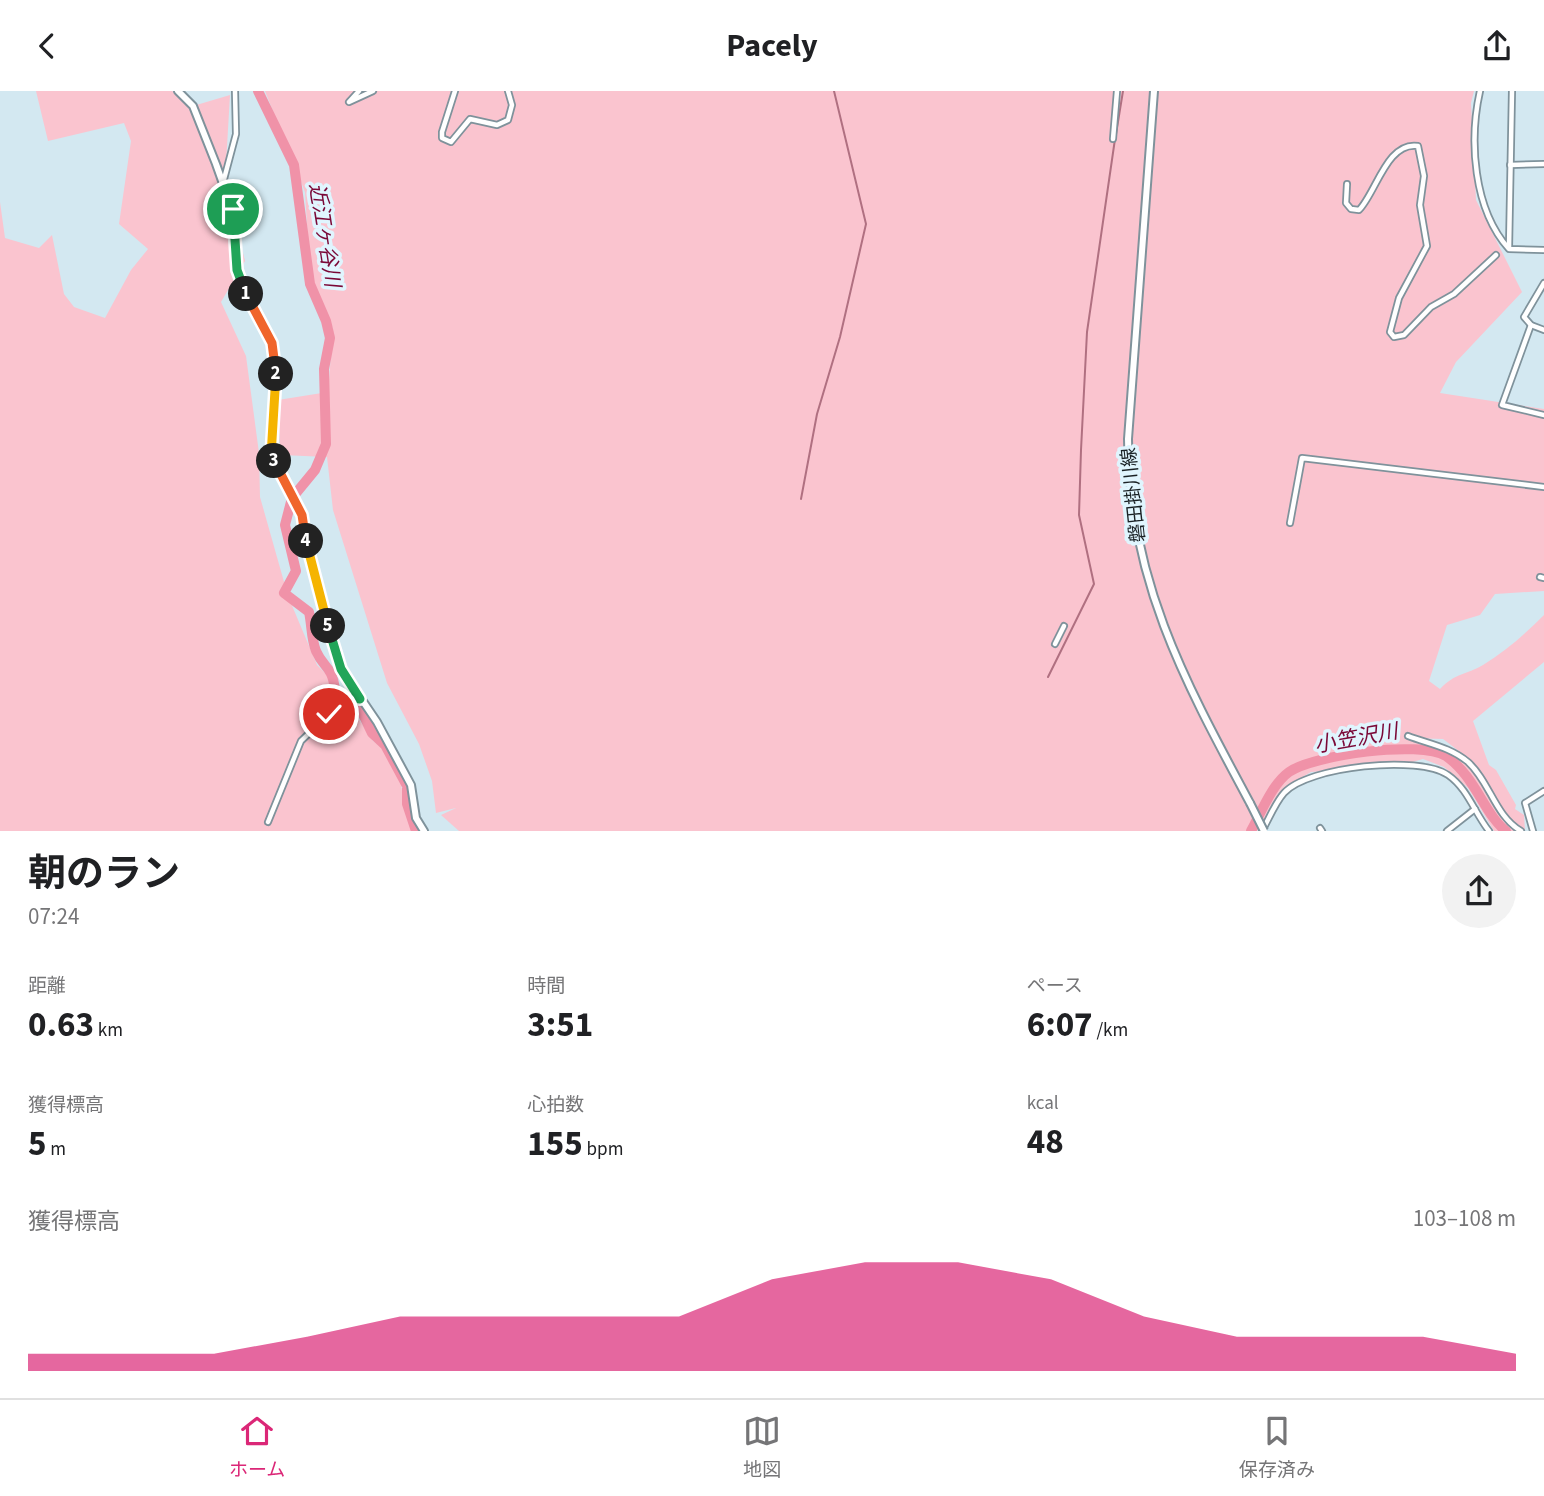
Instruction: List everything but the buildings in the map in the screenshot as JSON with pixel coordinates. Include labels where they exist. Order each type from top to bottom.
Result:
[{"type":"street","points":[[178,91],[193,106],[233,209],[237,270],[245,293],[267,329],[275,356],[271,456],[296,500],[341,669],[377,722],[411,785],[416,818],[424,831]]},
{"type":"street","points":[[223,183],[236,134],[235,91]]},
{"type":"street","points":[[359,91],[349,101],[373,91]]},
{"type":"street","points":[[455,91],[442,132],[442,138],[447,142],[451,142],[470,119],[497,125],[508,120],[512,105],[508,91]]},
{"type":"street","points":[[1113,139],[1117,91]]},
{"type":"street","name":"磐田掛川線","points":[[1154,91],[1128,439],[1128,477],[1144,568],[1168,644],[1263,831]]},
{"type":"street","points":[[1480,91],[1474,121],[1478,171],[1486,208],[1509,249]]},
{"type":"street","points":[[1509,249],[1512,91]]},
{"type":"street","points":[[1347,184],[1346,203],[1351,209],[1359,210],[1390,162],[1402,149],[1418,146],[1424,176],[1420,205],[1427,246],[1399,298],[1390,333],[1394,337],[1404,335],[1431,307],[1454,294],[1496,255]]},
{"type":"street","points":[[1510,165],[1544,164]]},
{"type":"street","points":[[1509,249],[1544,250]]},
{"type":"street","points":[[1544,283],[1542,282],[1524,317],[1544,330]]},
{"type":"street","points":[[1531,324],[1502,405],[1544,415]]},
{"type":"street","points":[[1290,523],[1302,458],[1544,487]]},
{"type":"street","points":[[1055,644],[1064,626]]},
{"type":"street","points":[[268,822],[301,741],[327,716],[352,698],[360,699]]},
{"type":"street","points":[[1408,736],[1435,744],[1469,764],[1506,819],[1521,831]]},
{"type":"street","points":[[1263,831],[1284,793],[1296,784],[1310,778],[1375,764],[1435,767],[1457,782],[1489,831]]},
{"type":"street","points":[[1533,831],[1525,803],[1544,790]]},
{"type":"street","points":[[1447,831],[1475,809]]},
{"type":"shaded area","points":[[36,91],[172,91],[193,106],[230,95],[225,181],[245,261],[221,302],[246,356],[259,453],[260,497],[288,596],[317,665],[334,682],[343,704],[347,701],[373,741],[385,750],[401,783],[404,807],[413,831],[0,831],[0,202],[5,238],[39,248],[52,235],[64,294],[74,307],[105,318],[131,270],[148,249],[119,224],[131,141],[124,123],[48,141]]},
{"type":"shaded area","points":[[265,91],[1474,91],[1471,103],[1476,200],[1522,292],[1456,362],[1440,393],[1544,409],[1544,591],[1495,594],[1480,615],[1447,625],[1429,681],[1440,689],[1456,677],[1483,665],[1515,642],[1544,615],[1544,662],[1473,721],[1489,765],[1496,770],[1516,805],[1515,809],[1524,815],[1525,831],[1494,831],[1468,788],[1444,767],[1423,759],[1398,766],[1311,772],[1284,788],[1257,831],[1253,831],[1256,812],[1250,831],[459,831],[441,815],[456,808],[436,813],[432,781],[419,744],[387,683],[333,510],[327,457],[282,455],[280,449],[278,400],[328,392],[333,329],[315,291],[310,272],[305,192]],"holes":[[[1409,739],[1443,739],[1472,761]]]},
{"type":"waterway","name":"近江ヶ谷川","points":[[258,91],[294,165],[310,284],[326,321],[330,338],[324,369],[326,444],[315,470],[292,498],[285,525],[296,571],[284,593],[309,612],[314,646],[330,671],[335,690],[351,705],[359,706],[372,733],[385,745],[407,786],[407,804],[416,831]]},
{"type":"waterway","points":[[801,499],[817,414],[840,337],[866,224],[834,91]]},
{"type":"waterway","points":[[1116,134],[1123,91]]},
{"type":"waterway","points":[[1048,677],[1094,584],[1079,515],[1081,450],[1087,332],[1115,139]]},
{"type":"waterway","name":"小笠沢川","points":[[1251,831],[1272,791],[1289,772],[1342,755],[1414,749],[1433,751],[1446,756],[1465,774],[1498,824],[1506,831]]},
{"type":"route","points":[[233,209],[237,270],[245,293],[267,329],[275,356],[271,456],[302,515],[310,560],[341,669],[360,699],[352,698],[329,714]]}]
